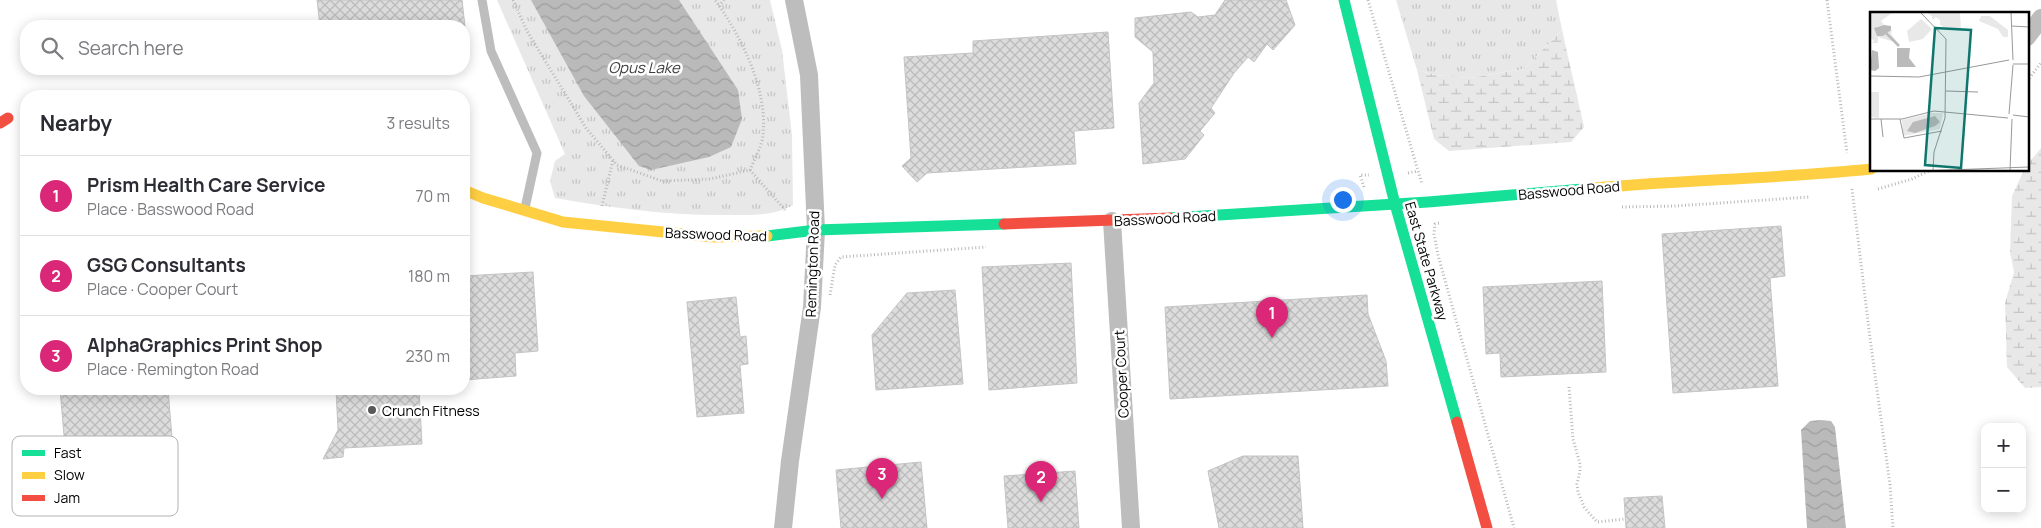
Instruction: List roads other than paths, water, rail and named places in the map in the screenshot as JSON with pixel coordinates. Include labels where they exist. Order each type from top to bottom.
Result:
[{"type":"street","name":"Remington Road","points":[[783,528],[790,461],[812,307],[816,230],[809,75],[794,0]]},
{"type":"street","name":"East State Parkway","points":[[1344,0],[1395,204],[1488,528]]},
{"type":"street","points":[[2028,35],[2041,18]]},
{"type":"street","points":[[3,120],[20,118]]},
{"type":"street","name":"Basswood Road","points":[[470,192],[563,222],[713,237],[776,236],[816,230],[1112,221],[1395,204],[1635,184],[1850,172],[1870,169]]},
{"type":"street","name":"Cooper Court","points":[[1112,221],[1131,528]]},
{"type":"lane","points":[[482,0],[491,51],[537,153],[524,210]]},
{"type":"water","name":"Opus Lake","points":[[531,0],[679,0],[738,90],[742,119],[731,147],[709,157],[651,170],[639,166],[584,96]]},
{"type":"water","points":[[1810,421],[1831,421],[1835,427],[1846,528],[1807,528],[1801,430]]},
{"type":"place","name":"Prism Health Care Service","points":[[1272,338]]},
{"type":"place","name":"Crunch Fitness","points":[[372,410]]},
{"type":"place","name":"AlphaGraphics Print Shop","points":[[882,499]]},
{"type":"place","name":"GSG Consultants","points":[[1041,502]]}]
